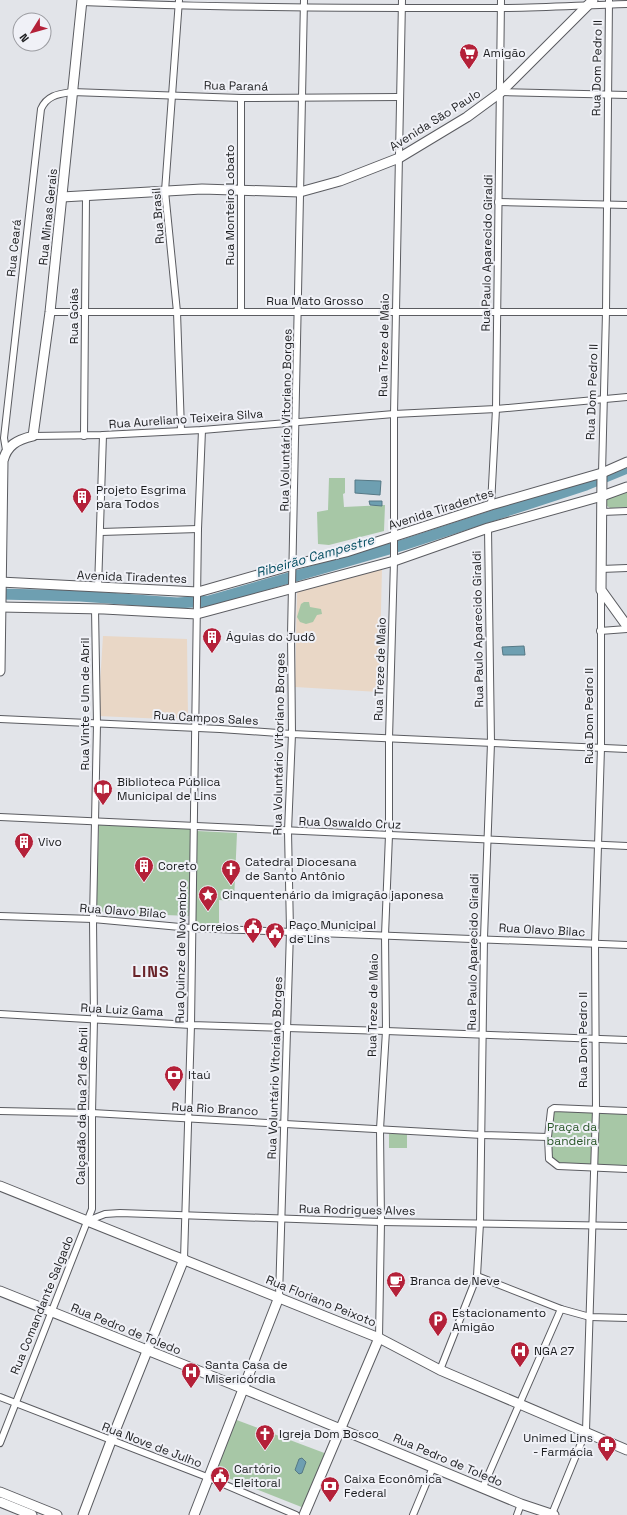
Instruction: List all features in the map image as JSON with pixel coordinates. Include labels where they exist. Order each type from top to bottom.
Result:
[{"type":"main road","name":"Rua Minas Gerais","points":[[33,436],[50,312],[82,1]]},
{"type":"main road","name":"Avenida São Paulo","points":[[62,197],[86,197],[202,189],[300,192],[340,181],[398,158],[467,117],[501,92],[590,3]]},
{"type":"main road","points":[[0,671],[3,461],[6,450],[22,439],[33,436]]},
{"type":"main road","name":"Avenida Tiradentes","points":[[1,584],[198,594],[394,539],[491,505],[602,475],[627,462]]},
{"type":"main road","name":"Rua Dom Pedro II","points":[[601,590],[602,475]]},
{"type":"main road","points":[[1,605],[197,612],[293,584],[394,558],[602,493],[627,487]]},
{"type":"main road","points":[[601,590],[627,626]]},
{"type":"main road","name":"Rua Floriano Peixoto","points":[[0,1186],[120,1235],[184,1258],[379,1338],[440,1370],[586,1431],[627,1450]]},
{"type":"main road","points":[[83,1515],[110,1441],[184,1258]]},
{"type":"main road","name":"Rua Pedro de Toledo","points":[[0,1291],[340,1428],[521,1504],[553,1515]]},
{"type":"main road","points":[[194,1515],[207,1477],[244,1389],[279,1297]]},
{"type":"main road","points":[[304,1515],[379,1338]]},
{"type":"main road","points":[[0,1492],[57,1515]]},
{"type":"main road","points":[[0,1502],[32,1515]]},
{"type":"street","name":"Rua Voluntário Vitoriano Borges","points":[[279,1297],[282,1219],[283,1123],[288,1028],[290,931],[288,831],[292,734],[293,584],[304,0]]},
{"type":"street","name":"Rua Paulo Aparecido Giraldi","points":[[491,505],[496,409],[501,0]]},
{"type":"street","points":[[82,1],[304,8],[402,3],[500,8],[610,2],[627,4]]},
{"type":"street","name":"Rua Dom Pedro II","points":[[602,475],[608,205],[610,2]]},
{"type":"street","name":"Rua Brasil","points":[[179,3],[166,191],[177,312],[181,430]]},
{"type":"street","name":"Rua Treze de Maio","points":[[379,1338],[381,1222],[380,1129],[386,1030],[385,935],[389,835],[389,738],[394,558],[394,414],[398,158],[402,3]]},
{"type":"street","name":"Rua Paraná","points":[[72,92],[241,98],[399,97]]},
{"type":"street","name":"Rua Ceará","points":[[6,450],[4,438],[41,109],[44,102],[50,97],[72,92]]},
{"type":"street","points":[[501,92],[627,95]]},
{"type":"street","name":"Rua Monteiro Lobato","points":[[241,98],[241,311]]},
{"type":"street","name":"Rua Goiás","points":[[84,436],[86,197]]},
{"type":"street","points":[[498,202],[627,205]]},
{"type":"street","name":"Rua Mato Grosso","points":[[50,312],[241,311],[299,313],[396,312],[497,314],[627,312]]},
{"type":"street","name":"Rua Aureliano Teixeira Silva","points":[[33,436],[103,436],[181,430],[202,430],[394,414],[496,409],[627,397]]},
{"type":"street","name":"Rua Quinze de Novembro","points":[[184,1258],[184,1215],[189,1119],[198,529],[202,430]]},
{"type":"street","points":[[98,588],[103,436]]},
{"type":"street","points":[[602,512],[627,511]]},
{"type":"street","name":"Rua Paulo Aparecido Giraldi","points":[[440,1370],[477,1276],[482,1135],[484,938],[491,743],[488,528]]},
{"type":"street","points":[[101,532],[198,529]]},
{"type":"street","points":[[601,569],[627,568]]},
{"type":"street","name":"Rua Dom Pedro II","points":[[586,1431],[595,1168],[595,943],[601,748],[601,590]]},
{"type":"street","name":"Rua Vinte e Um de Abril","points":[[93,919],[97,724],[96,609]]},
{"type":"street","points":[[600,631],[627,630]]},
{"type":"street","name":"Rua Campos Sales","points":[[0,720],[627,749]]},
{"type":"street","name":"Rua Oswaldo Cruz","points":[[0,817],[487,841],[627,846]]},
{"type":"street","name":"Rua Olavo Bilac","points":[[0,916],[93,919],[191,928],[484,938],[627,945]]},
{"type":"street","name":"Calçadão da Rua 21 de Abril","points":[[87,1221],[92,1209],[94,1019],[93,919]]},
{"type":"street","name":"Rua Luiz Gama","points":[[0,1014],[191,1026],[386,1030],[627,1040]]},
{"type":"street","points":[[627,1111],[554,1108],[551,1110],[548,1137],[549,1159],[551,1162],[562,1167],[627,1169]]},
{"type":"street","name":"Rua Rio Branco","points":[[0,1111],[283,1123],[482,1135],[548,1137]]},
{"type":"street","name":"Rua Rodrigues Alves","points":[[87,1221],[105,1214],[120,1213],[381,1222],[627,1226]]},
{"type":"street","name":"Rua Comandante Salgado","points":[[0,1443],[87,1221]]},
{"type":"street","points":[[477,1276],[562,1309],[590,1317],[627,1318]]},
{"type":"street","points":[[483,1487],[562,1309]]},
{"type":"street","name":"Rua Nove de Julho","points":[[0,1397],[110,1441],[207,1477],[296,1515]]},
{"type":"street","points":[[553,1515],[586,1431]]},
{"type":"street","points":[[413,1515],[433,1467]]},
{"type":"street","points":[[517,1515],[521,1504]]},
{"type":"shaded area","points":[[382,568],[379,692],[295,687],[297,592]]},
{"type":"shaded area","points":[[103,636],[187,639],[188,720],[98,716]]},
{"type":"green space","points":[[329,478],[345,478],[345,493],[343,494],[344,507],[385,505],[384,531],[329,545],[318,544],[317,512],[328,510]]},
{"type":"green space","points":[[627,491],[627,507],[610,508],[607,506],[607,499]]},
{"type":"green space","points":[[304,602],[309,602],[310,607],[321,609],[322,614],[317,615],[313,622],[306,624],[300,622],[297,617],[301,604]]},
{"type":"green space","points":[[99,825],[192,828],[189,916],[96,912]]},
{"type":"green space","points":[[197,831],[237,833],[234,901],[219,900],[219,925],[192,924]]},
{"type":"green space","name":"Praça da bandeira","points":[[595,1110],[594,1167],[562,1166],[551,1162],[549,1149],[551,1111]]},
{"type":"green space","name":"Praça da bandeira","points":[[597,1110],[627,1112],[627,1168],[596,1167]]},
{"type":"green space","points":[[389,1134],[407,1134],[407,1148],[389,1148]]},
{"type":"green space","points":[[234,1419],[327,1454],[304,1508],[213,1472]]},
{"type":"water","points":[[355,480],[381,481],[380,495],[355,493]]},
{"type":"water","points":[[369,501],[382,501],[382,506],[370,505]]},
{"type":"water","points":[[524,646],[525,655],[503,655],[502,647]]},
{"type":"water","points":[[302,1458],[306,1462],[302,1473],[299,1474],[295,1470],[299,1459]]},
{"type":"waterway","name":"Ribeirão Campestre","points":[[0,594],[80,596],[177,603],[209,601],[403,545],[586,485],[627,468]]},
{"type":"place","name":"Amigão","points":[[469,70]]},
{"type":"place","name":"Projeto Esgrima para Todos","points":[[82,514]]},
{"type":"place","name":"Águias do Judô","points":[[212,654]]},
{"type":"place","name":"Biblioteca Pública Municipal de Lins","points":[[103,806]]},
{"type":"place","name":"Vivo","points":[[24,859]]},
{"type":"place","name":"Coreto","points":[[144,883]]},
{"type":"place","name":"Catedral Diocesana de Santo Antônio","points":[[231,886]]},
{"type":"place","name":"Cinquentenário da imigração japonesa","points":[[208,912]]},
{"type":"place","name":"Correios","points":[[253,944]]},
{"type":"place","name":"Paço Municipal de Lins","points":[[275,949]]},
{"type":"place","name":"Itaú","points":[[174,1092]]},
{"type":"place","name":"Branca de Neve","points":[[396,1298]]},
{"type":"place","name":"Estacionamento Amigão","points":[[438,1337]]},
{"type":"place","name":"NGA 27","points":[[520,1368]]},
{"type":"place","name":"Santa Casa de Misericórdia","points":[[191,1389]]},
{"type":"place","name":"Igreja Dom Bosco","points":[[265,1451]]},
{"type":"place","name":"Unimed Lins - Farmácia","points":[[607,1462]]},
{"type":"place","name":"Cartório Eleitoral","points":[[220,1493]]},
{"type":"place","name":"Caixa Econômica Federal","points":[[330,1503]]},
{"type":"district","name":"LINS","points":[[151,971]]}]
